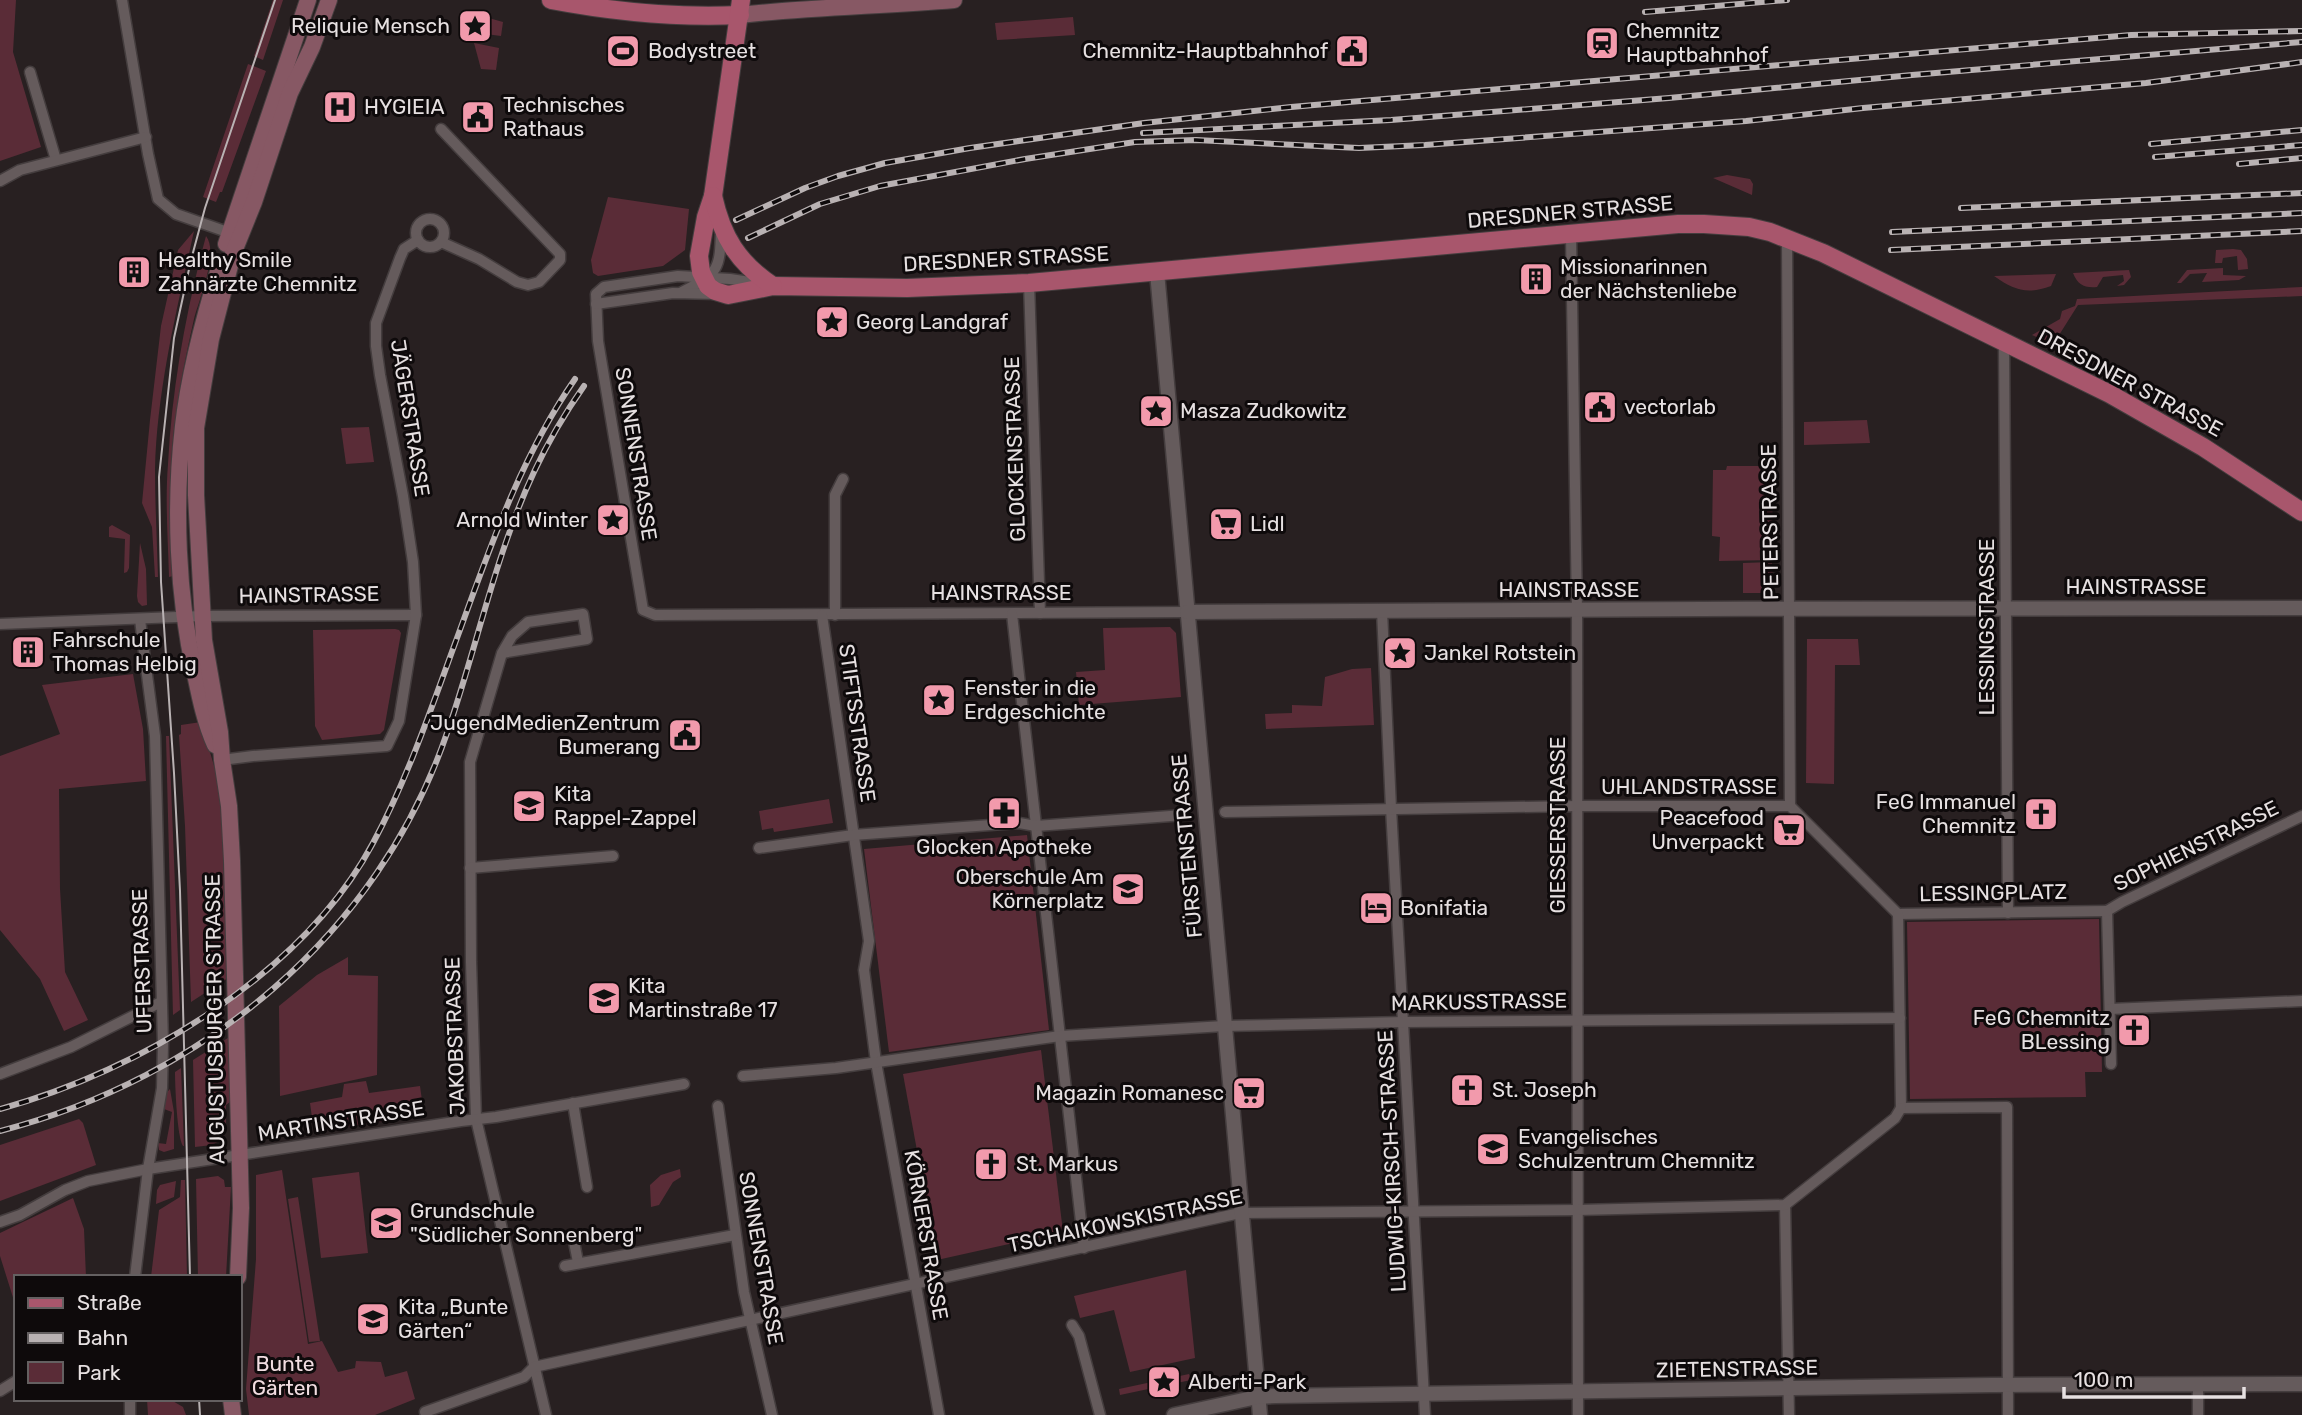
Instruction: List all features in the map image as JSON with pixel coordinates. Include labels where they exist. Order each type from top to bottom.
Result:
[{"type":"main road","name":"AUGUSTUSBURGER STRASSE","points":[[222,760],[205,718],[185,617],[181,573],[180,495],[183,426],[207,309],[234,235],[308,0]]},
{"type":"main road","name":"AUGUSTUSBURGER STRASSE","points":[[237,1275],[241,1208],[232,861],[229,806],[220,732],[205,650],[202,616],[196,495],[196,428],[211,340],[234,235],[254,202],[290,93],[312,47],[329,0]]},
{"type":"main road","points":[[551,0],[631,13],[740,8],[776,11],[856,8],[954,0]]},
{"type":"main road","points":[[706,278],[700,267],[700,244],[713,196],[740,8]]},
{"type":"main road","points":[[713,196],[721,226],[743,263],[773,286]]},
{"type":"main road","name":"DRESDNER STRASSE","points":[[706,278],[711,289],[727,295],[773,286],[907,288],[1029,283],[1571,234],[1704,224],[1749,227],[1787,238],[2004,342],[2172,428],[2302,512]]},
{"type":"street","points":[[122,0],[153,186],[158,199],[171,211],[234,235]]},
{"type":"street","points":[[30,72],[56,160]]},
{"type":"street","points":[[418,240],[428,247],[441,242],[517,282],[528,285],[540,282],[560,260],[560,254],[555,247],[441,129]]},
{"type":"street","points":[[0,181],[20,170],[146,137]]},
{"type":"street","name":"JÄGERSTRASSE","points":[[222,760],[387,746],[399,721],[416,615],[411,549],[380,374],[376,323],[404,249],[418,240],[417,227],[423,220],[432,219],[443,226],[444,235],[441,242]]},
{"type":"street","points":[[680,293],[706,278],[720,258],[721,226]]},
{"type":"street","name":"GIESSERSTRASSE","points":[[1571,234],[1577,611],[1578,1415]]},
{"type":"street","name":"PETERSTRASSE","points":[[1787,238],[1790,806]]},
{"type":"street","name":"FÜRSTENSTRASSE","points":[[1157,272],[1260,1415]]},
{"type":"street","name":"DRESDNER STRASSE","points":[[596,304],[596,294],[604,287],[678,276],[773,286]]},
{"type":"street","name":"GLOCKENSTRASSE","points":[[1029,283],[1040,613]]},
{"type":"street","points":[[596,304],[680,293],[727,295]]},
{"type":"street","name":"SONNENSTRASSE","points":[[596,304],[598,341],[643,610]]},
{"type":"street","name":"LESSINGSTRASSE","points":[[2004,342],[2008,913]]},
{"type":"street","points":[[835,615],[835,495],[843,479]]},
{"type":"street","name":"HAINSTRASSE","points":[[643,610],[655,615],[835,615],[2302,608]]},
{"type":"street","name":"LUDWIG-KIRSCH-STRASSE","points":[[1382,611],[1425,1415]]},
{"type":"street","name":"JAKOBSTRASSE","points":[[502,653],[587,639],[583,614],[528,622],[512,636],[502,653],[470,762],[476,1119],[545,1415]]},
{"type":"street","points":[[1012,614],[1084,1248]]},
{"type":"street","name":"HAINSTRASSE","points":[[0,624],[202,616],[416,615]]},
{"type":"street","name":"STIFTSSTRASSE","points":[[822,615],[869,941],[864,970],[876,1062]]},
{"type":"street","name":"UFERSTRASSE","points":[[135,1275],[148,1170],[162,1088],[163,1044],[155,736],[140,619]]},
{"type":"street","name":"UHLANDSTRASSE","points":[[1225,812],[1577,806],[1790,806],[1898,914]]},
{"type":"street","points":[[759,848],[853,835],[1184,815]]},
{"type":"street","name":"SOPHIENSTRASSE","points":[[2108,911],[2302,816]]},
{"type":"street","points":[[470,868],[613,856]]},
{"type":"street","points":[[2108,911],[2111,1064]]},
{"type":"street","name":"LESSINGPLATZ","points":[[1901,1108],[1898,914],[2108,911]]},
{"type":"street","points":[[2110,1009],[2302,1001]]},
{"type":"street","points":[[0,1074],[71,1047],[161,1002]]},
{"type":"street","name":"MARKUSSTRASSE","points":[[876,1062],[1060,1035],[1224,1027],[1404,1022],[1900,1018]]},
{"type":"street","points":[[743,1076],[876,1062]]},
{"type":"street","name":"KÖRNERSTRASSE","points":[[876,1062],[939,1415]]},
{"type":"street","name":"MARTINSTRASSE","points":[[0,1222],[20,1215],[65,1190],[88,1181],[684,1084]]},
{"type":"street","points":[[573,1103],[587,1187]]},
{"type":"street","name":"SONNENSTRASSE","points":[[718,1106],[735,1235],[750,1320],[772,1415]]},
{"type":"street","points":[[1789,1415],[1786,1205],[1895,1118],[1901,1108],[2007,1107],[2008,1415]]},
{"type":"street","name":"TSCHAIKOWSKISTRASSE","points":[[425,1412],[524,1377],[534,1367],[1240,1213],[1786,1205]]},
{"type":"street","points":[[565,1266],[735,1235]]},
{"type":"street","points":[[575,1242],[578,1262]]},
{"type":"street","points":[[1072,1325],[1079,1336],[1100,1415]]},
{"type":"street","name":"ZIETENSTRASSE","points":[[1174,1415],[1257,1397],[2008,1385],[2302,1384]]},
{"type":"street","points":[[2198,1415],[2199,1385]]},
{"type":"green space","points":[[0,0],[16,0],[13,52],[41,147],[0,161]]},
{"type":"green space","points":[[273,0],[283,0],[263,60],[254,56]]},
{"type":"green space","points":[[464,11],[503,22],[501,36],[470,32]]},
{"type":"green space","points":[[1073,17],[1075,35],[997,40],[995,23]]},
{"type":"green space","points":[[474,43],[499,48],[496,70],[481,69]]},
{"type":"green space","points":[[248,64],[266,71],[216,202],[203,197]]},
{"type":"green space","points":[[1727,175],[1750,179],[1753,184],[1752,195],[1713,178]]},
{"type":"green space","points":[[608,197],[689,209],[685,250],[663,266],[598,276],[593,273],[591,260]]},
{"type":"green space","points":[[194,231],[169,349],[160,409],[155,469],[158,577],[155,577],[152,527],[142,503],[150,420],[161,326],[178,250]]},
{"type":"green space","points":[[206,236],[209,243],[209,264],[190,337],[172,449],[173,576],[169,577],[167,492],[173,406],[186,321]]},
{"type":"green space","points":[[2216,250],[2241,250],[2247,259],[2248,269],[2238,270],[2237,256],[2223,258],[2222,263],[2215,263]]},
{"type":"green space","points":[[2223,268],[2223,275],[2246,276],[2239,280],[2202,282],[2207,273],[2190,274],[2181,283],[2177,283],[2187,270]]},
{"type":"green space","points":[[2129,270],[2131,277],[2124,285],[2117,286],[2124,281],[2123,275],[2103,277],[2097,287],[2092,287],[2079,283],[2073,273]]},
{"type":"green space","points":[[2056,274],[2051,286],[2035,290],[2014,288],[1994,276]]},
{"type":"green space","points":[[2302,287],[2302,296],[2078,305],[2054,343],[2096,364],[2032,335],[2060,319],[2062,311],[2075,306],[2077,299]]},
{"type":"green space","points":[[1867,420],[1870,443],[1804,445],[1804,422]]},
{"type":"green space","points":[[369,427],[374,462],[346,464],[341,428]]},
{"type":"green space","points":[[1727,466],[1772,466],[1773,560],[1719,561],[1720,537],[1712,536],[1713,470],[1726,470]]},
{"type":"green space","points":[[112,525],[130,535],[129,568],[124,573],[125,539],[109,537],[109,527]]},
{"type":"green space","points":[[140,543],[146,569],[147,605],[142,606],[137,596]]},
{"type":"green space","points":[[1772,562],[1773,588],[1770,593],[1743,593],[1743,563]]},
{"type":"green space","points":[[1170,627],[1176,633],[1181,697],[1079,705],[1076,672],[1105,670],[1103,628]]},
{"type":"green space","points":[[395,629],[401,633],[384,730],[380,734],[322,740],[315,726],[313,630]]},
{"type":"green space","points":[[1807,639],[1858,639],[1860,665],[1835,665],[1834,784],[1806,783]]},
{"type":"green space","points":[[1371,668],[1374,725],[1266,729],[1265,714],[1292,713],[1292,705],[1322,706],[1325,677],[1352,669]]},
{"type":"green space","points":[[133,674],[143,729],[146,781],[59,789],[60,889],[65,972],[88,1020],[64,1031],[40,979],[0,930],[0,756],[60,734],[42,685]]},
{"type":"green space","points":[[201,722],[215,769],[221,802],[228,978],[191,1002],[179,735],[181,725]]},
{"type":"green space","points":[[166,736],[169,736],[180,1010],[173,1015]]},
{"type":"green space","points":[[829,799],[833,823],[774,832],[773,828],[762,830],[759,811]]},
{"type":"green space","points":[[1027,835],[1049,1030],[889,1052],[864,849]]},
{"type":"green space","points":[[2099,919],[2102,1072],[2085,1072],[2086,1097],[1910,1099],[1907,922]]},
{"type":"green space","points":[[348,957],[348,975],[378,976],[377,1075],[280,1096],[279,1006],[317,975]]},
{"type":"green space","points":[[231,1036],[230,1102],[226,1105],[223,1139],[212,1145],[195,1147],[193,1060]]},
{"type":"green space","points":[[1041,1050],[1063,1232],[937,1260],[903,1074]]},
{"type":"green space","points":[[181,1068],[184,1146],[179,1133],[175,1088],[175,1072]]},
{"type":"green space","points":[[366,1081],[369,1093],[420,1086],[424,1115],[314,1132],[310,1103],[342,1097],[344,1084]]},
{"type":"green space","points":[[170,1089],[174,1112],[174,1149],[164,1152],[159,1150],[158,1143],[166,1144],[172,1112],[164,1109]]},
{"type":"green space","points":[[79,1119],[83,1123],[96,1165],[0,1201],[0,1145]]},
{"type":"green space","points":[[680,1169],[681,1177],[673,1182],[659,1205],[651,1207],[650,1185],[661,1175]]},
{"type":"green space","name":"Bunte Gärten","points":[[282,1170],[308,1344],[322,1341],[338,1372],[355,1368],[356,1361],[381,1362],[385,1377],[407,1371],[415,1399],[375,1415],[249,1415],[246,1389],[256,1259],[256,1175]]},
{"type":"green space","points":[[359,1172],[368,1253],[321,1258],[312,1178]]},
{"type":"green space","points":[[218,1176],[224,1180],[225,1187],[231,1187],[226,1275],[198,1275],[196,1179]]},
{"type":"green space","points":[[181,1180],[185,1180],[187,1275],[151,1275],[159,1210],[180,1197]]},
{"type":"green space","points":[[176,1181],[174,1197],[156,1204],[160,1185]]},
{"type":"green space","points":[[298,1197],[320,1341],[309,1342],[288,1199]]},
{"type":"green space","points":[[73,1198],[84,1229],[86,1275],[14,1275],[14,1301],[0,1256],[0,1233]]},
{"type":"green space","points":[[1186,1270],[1195,1358],[1130,1372],[1114,1310],[1080,1318],[1074,1296]]},
{"type":"green space","points":[[1189,1374],[1191,1380],[1120,1395],[1119,1389]]},
{"type":"green space","points":[[147,1401],[173,1401],[183,1407],[186,1415],[148,1415]]},
{"type":"tram line","points":[[190,1275],[180,891],[161,582],[159,477],[174,338],[191,260],[205,208],[275,0]]},
{"type":"tram line","points":[[199,1401],[200,1415]]},
{"type":"railway","points":[[1645,12],[1787,0]]},
{"type":"railway","points":[[736,220],[805,188],[885,163],[1144,123],[1291,107],[2131,35],[2302,31]]},
{"type":"railway","points":[[1143,133],[1391,120],[2302,42]]},
{"type":"railway","points":[[748,238],[820,204],[880,186],[1135,142],[1196,140],[1359,148],[1425,145],[1746,121],[2146,83],[2302,62]]},
{"type":"railway","points":[[2151,144],[2302,130]]},
{"type":"railway","points":[[2155,157],[2302,145]]},
{"type":"railway","points":[[2239,164],[2302,158]]},
{"type":"railway","points":[[1961,208],[2302,193]]},
{"type":"railway","points":[[1892,232],[2302,213]]},
{"type":"railway","points":[[1891,250],[2302,231]]},
{"type":"railway","points":[[0,1109],[108,1070],[161,1043],[213,1011],[261,975],[305,934],[343,890],[373,843],[408,768],[494,537],[522,472],[555,409],[575,379]]},
{"type":"railway","points":[[0,1131],[75,1107],[146,1075],[213,1035],[274,988],[329,934],[377,873],[416,806],[447,733],[497,568],[520,504],[551,439],[584,386]]},
{"type":"place","name":"Reliquie Mensch","points":[[475,26]]},
{"type":"place","name":"Chemnitz Hauptbahnhof","points":[[1602,43]]},
{"type":"place","name":"Bodystreet","points":[[623,51]]},
{"type":"place","name":"Chemnitz-Hauptbahnhof","points":[[1352,51]]},
{"type":"place","name":"HYGIEIA","points":[[340,107]]},
{"type":"place","name":"Technisches Rathaus","points":[[478,117]]},
{"type":"place","name":"Healthy Smile Zahnärzte Chemnitz","points":[[134,272]]},
{"type":"place","name":"Missionarinnen der Nächstenliebe","points":[[1536,279]]},
{"type":"place","name":"Georg Landgraf","points":[[832,322]]},
{"type":"place","name":"vectorlab","points":[[1600,407]]},
{"type":"place","name":"Masza Zudkowitz","points":[[1156,411]]},
{"type":"place","name":"Arnold Winter","points":[[613,520]]},
{"type":"place","name":"Lidl","points":[[1226,524]]},
{"type":"place","name":"Fahrschule Thomas Helbig","points":[[28,652]]},
{"type":"place","name":"Jankel Rotstein","points":[[1400,653]]},
{"type":"place","name":"Fenster in die Erdgeschichte","points":[[939,700]]},
{"type":"place","name":"JugendMedienZentrum Bumerang","points":[[685,735]]},
{"type":"place","name":"Kita Rappel-Zappel","points":[[529,806]]},
{"type":"place","name":"Glocken Apotheke","points":[[1004,813]]},
{"type":"place","name":"FeG Immanuel Chemnitz","points":[[2041,814]]},
{"type":"place","name":"Peacefood Unverpackt","points":[[1789,830]]},
{"type":"place","name":"Oberschule Am Körnerplatz","points":[[1128,889]]},
{"type":"place","name":"Bonifatia","points":[[1376,908]]},
{"type":"place","name":"Kita Martinstraße 17","points":[[604,998]]},
{"type":"place","name":"FeG Chemnitz BLessing","points":[[2134,1030]]},
{"type":"place","name":"St. Joseph","points":[[1467,1090]]},
{"type":"place","name":"Magazin Romanesc","points":[[1249,1093]]},
{"type":"place","name":"Evangelisches Schulzentrum Chemnitz","points":[[1493,1149]]},
{"type":"place","name":"St. Markus","points":[[991,1164]]},
{"type":"place","name":"Grundschule \"Südlicher Sonnenberg\"","points":[[386,1223]]},
{"type":"place","name":"Kita „Bunte Gärten“","points":[[373,1319]]},
{"type":"place","name":"Alberti-Park","points":[[1164,1382]]}]
